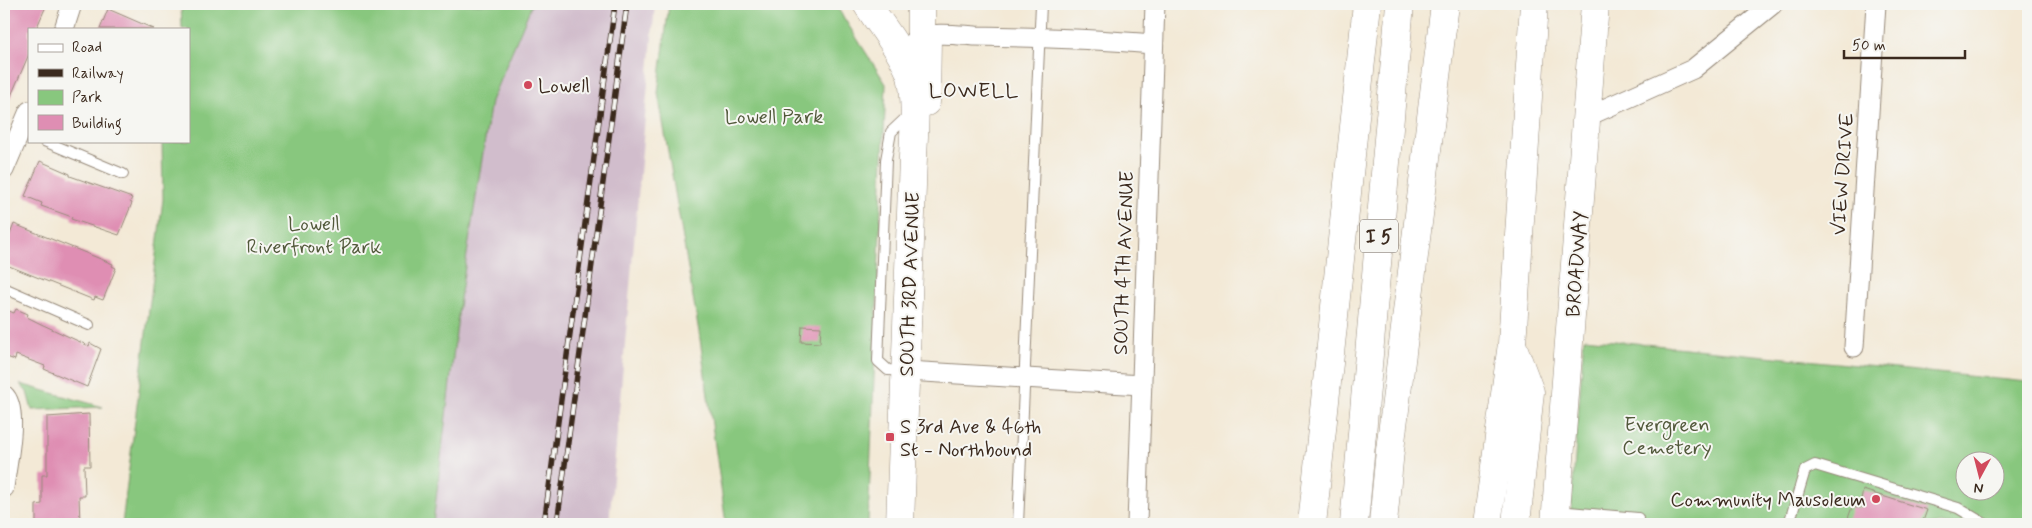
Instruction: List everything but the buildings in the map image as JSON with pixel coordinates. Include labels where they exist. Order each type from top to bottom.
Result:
[{"type":"main road","name":"SOUTH 3RD AVENUE","points":[[867,4],[896,47],[911,76],[914,111],[907,371],[900,524]]},
{"type":"main road","points":[[912,208],[924,126],[928,79],[921,4]]},
{"type":"main road","points":[[1312,524],[1367,4]]},
{"type":"main road","name":"I 5","points":[[1348,524],[1357,469],[1400,4]]},
{"type":"main road","points":[[1383,524],[1390,450],[1445,4]]},
{"type":"main road","points":[[1487,524],[1512,344],[1534,4]]},
{"type":"main road","name":"BROADWAY","points":[[1556,518],[1596,4]]},
{"type":"main road","points":[[1512,344],[1530,392],[1516,524]]},
{"type":"main road","points":[[1304,524],[1323,430]]},
{"type":"main road","points":[[1354,524],[1357,469]]},
{"type":"street","points":[[64,28],[72,4]]},
{"type":"street","name":"SOUTH 4TH AVENUE","points":[[1137,524],[1155,4]]},
{"type":"street","points":[[1586,116],[1693,69],[1773,4]]},
{"type":"street","name":"VIEW DRIVE","points":[[1854,347],[1876,4]]},
{"type":"street","points":[[896,47],[924,36],[1040,37],[1153,44]]},
{"type":"street","points":[[4,170],[25,131],[28,116]]},
{"type":"street","points":[[907,371],[1142,385]]},
{"type":"street","points":[[4,395],[8,398],[13,413],[4,488]]},
{"type":"lane","points":[[1018,524],[1041,4]]},
{"type":"lane","points":[[907,371],[888,370],[878,361],[886,160],[891,132],[914,111]]},
{"type":"lane","points":[[46,142],[123,174]]},
{"type":"lane","points":[[4,288],[89,324]]},
{"type":"lane","points":[[1789,524],[1805,470],[1815,465],[1958,508],[1986,524]]},
{"type":"lane","points":[[1556,518],[1638,518],[1638,524]]},
{"type":"shaded area","points":[[532,4],[655,4],[609,524],[433,524],[460,299],[491,101]]},
{"type":"green space","name":"Lowell Riverfront Park","points":[[181,4],[532,4],[491,101],[460,299],[433,524],[122,524],[163,199],[162,142],[190,142],[190,28],[182,28]]},
{"type":"green space","name":"Lowell Park","points":[[669,4],[835,4],[886,84],[868,524],[726,524],[699,332],[658,93]]},
{"type":"green space","name":"Evergreen Cemetery","points":[[1584,338],[2028,382],[2028,524],[1570,524]]},
{"type":"green space","points":[[20,384],[103,407],[32,410],[27,392]]},
{"type":"railway","points":[[544,524],[615,4]]},
{"type":"railway","points":[[557,524],[627,4]]},
{"type":"place","name":"Lowell","points":[[528,85]]},
{"type":"place","name":"S 3rd Ave & 46th St - Northbound","points":[[890,437]]},
{"type":"place","name":"Community Mausoleum","points":[[1876,499]]},
{"type":"district","name":"LOWELL","points":[[974,90]]}]
